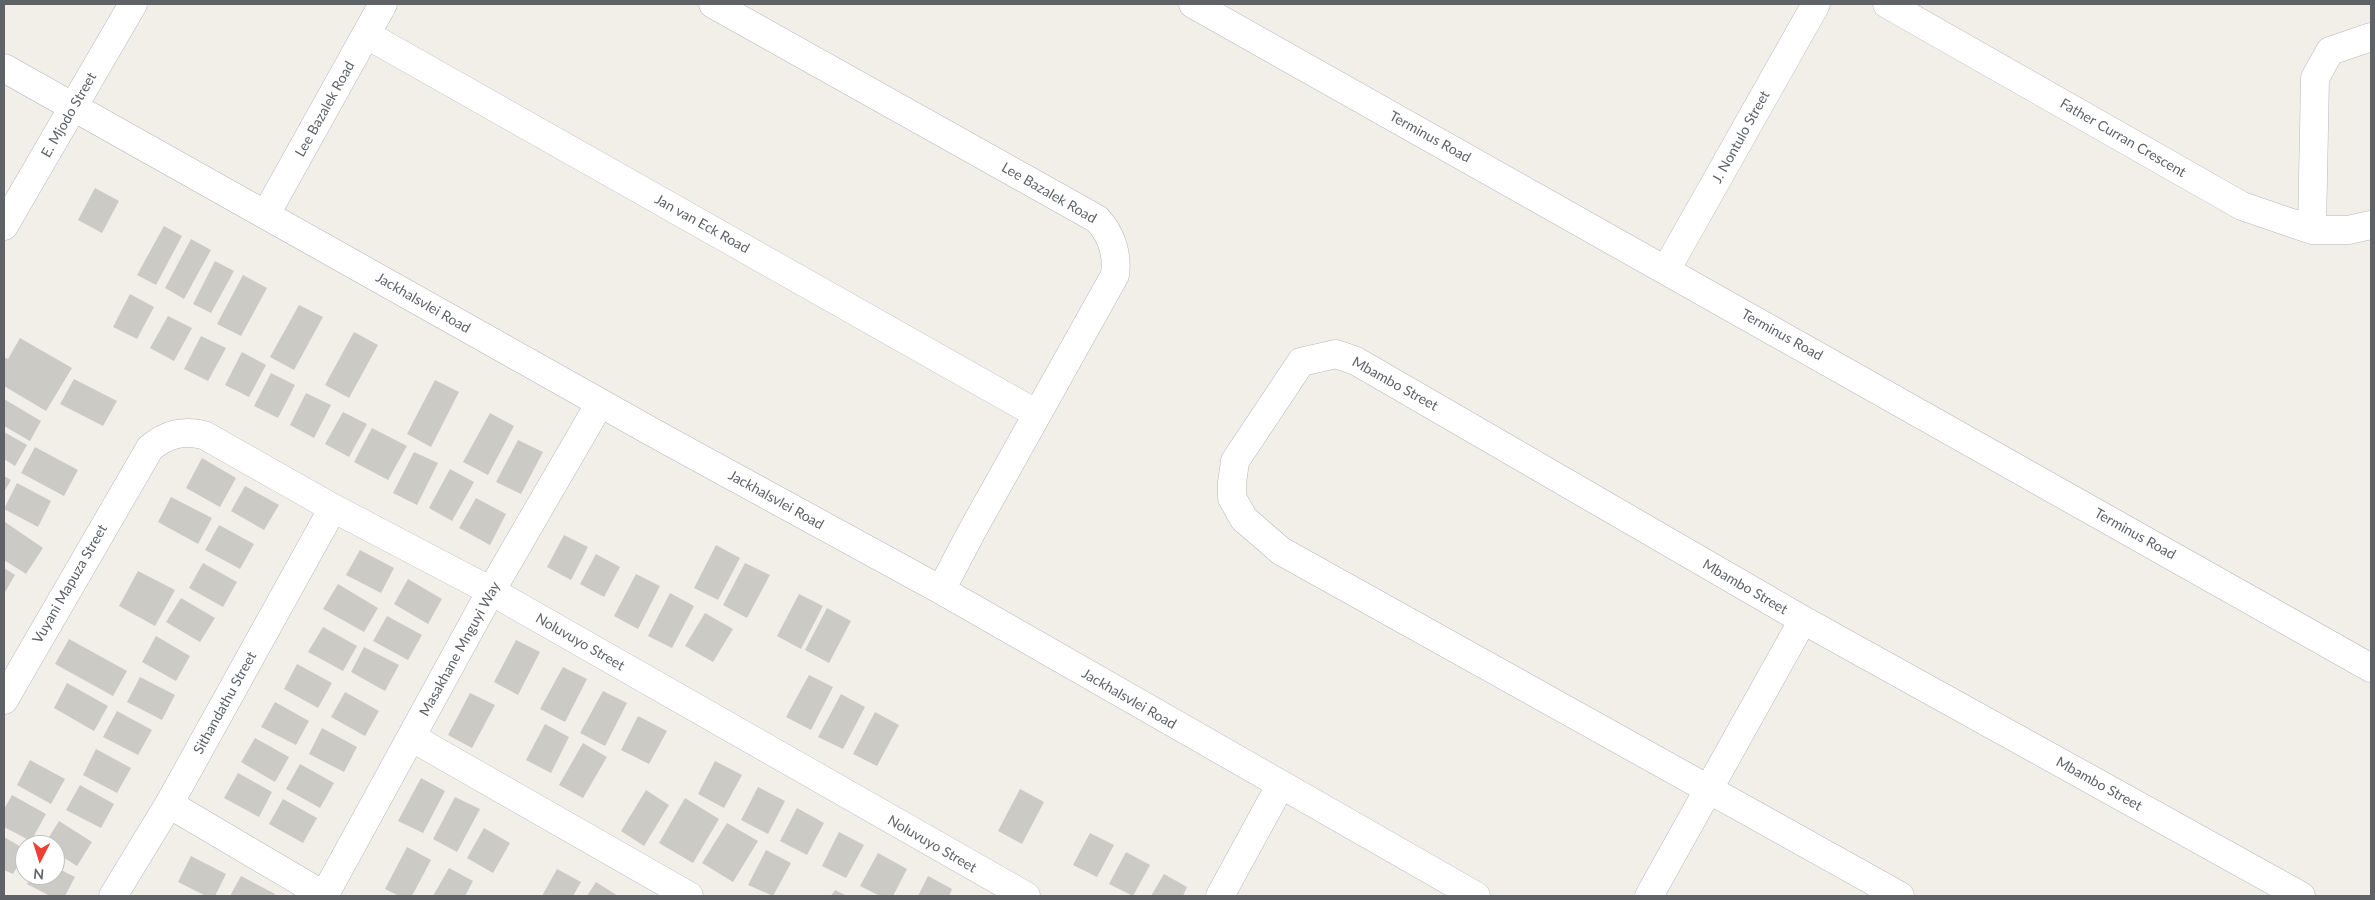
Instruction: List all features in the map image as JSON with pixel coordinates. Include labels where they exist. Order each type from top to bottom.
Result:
[{"type":"street","name":"E. Mjodo Street","points":[[4,226],[133,4]]},
{"type":"street","name":"Lee Bazalek Road","points":[[266,214],[383,4]]},
{"type":"street","name":"Lee Bazalek Road","points":[[713,4],[1089,214],[1104,227],[1114,251],[1117,263],[1115,275],[941,590]]},
{"type":"street","name":"Terminus Road","points":[[1193,4],[2371,668]]},
{"type":"street","name":"J. Nontulo Street","points":[[1666,270],[1816,4]]},
{"type":"street","name":"Father Curran Crescent","points":[[1888,4],[2242,206],[2312,230],[2348,230],[2371,225]]},
{"type":"street","name":"Jan van Eck Road","points":[[366,35],[1037,414]]},
{"type":"street","points":[[2312,230],[2315,78],[2330,51],[2371,37]]},
{"type":"street","name":"Jackhalsvlei Road","points":[[4,68],[600,403],[941,590],[1280,786],[1476,896]]},
{"type":"street","name":"Mbambo Street","points":[[1900,896],[1281,551],[1244,519],[1232,498],[1236,461],[1301,362],[1336,354],[1356,361],[1802,620],[2301,896]]},
{"type":"street","name":"Masakhane Mnguyi Way","points":[[324,896],[491,591],[600,403]]},
{"type":"street","name":"Noluvuyo Street","points":[[137,468],[150,448],[162,438],[189,431],[204,435],[333,508],[491,591],[985,887],[1026,896]]},
{"type":"street","name":"Vuyani Mapuza Street","points":[[4,700],[137,468]]},
{"type":"street","name":"Sithandathu Street","points":[[113,896],[169,804],[333,508]]},
{"type":"street","points":[[1649,896],[1802,620]]},
{"type":"street","points":[[411,737],[689,896]]},
{"type":"street","points":[[1220,896],[1280,786]]},
{"type":"street","points":[[169,804],[324,896]]},
{"type":"building","points":[[95,188],[119,201],[102,233],[78,220]]},
{"type":"building","points":[[164,226],[182,236],[156,285],[137,275]]},
{"type":"building","points":[[191,239],[211,250],[184,299],[165,288]]},
{"type":"building","points":[[215,261],[234,271],[211,313],[193,304]]},
{"type":"building","points":[[243,275],[267,288],[241,336],[217,324]]},
{"type":"building","points":[[130,294],[154,307],[137,339],[113,327]]},
{"type":"building","points":[[299,305],[323,317],[294,370],[270,357]]},
{"type":"building","points":[[168,316],[192,328],[174,361],[150,348]]},
{"type":"building","points":[[354,332],[378,345],[349,398],[325,385]]},
{"type":"building","points":[[201,336],[226,348],[208,381],[184,369]]},
{"type":"building","points":[[20,338],[72,368],[46,411],[4,386],[4,357],[8,359]]},
{"type":"building","points":[[242,352],[266,365],[249,397],[225,385]]},
{"type":"building","points":[[271,373],[295,385],[278,418],[254,406]]},
{"type":"building","points":[[74,379],[117,401],[103,426],[60,404]]},
{"type":"building","points":[[435,380],[459,392],[431,447],[407,434]]},
{"type":"building","points":[[306,393],[331,405],[314,438],[290,425]]},
{"type":"building","points":[[4,399],[41,421],[30,441],[4,426]]},
{"type":"building","points":[[343,412],[367,424],[349,457],[325,444]]},
{"type":"building","points":[[490,413],[514,426],[488,475],[463,462]]},
{"type":"building","points":[[372,428],[407,446],[388,480],[354,462]]},
{"type":"building","points":[[4,432],[27,445],[15,466],[4,459]]},
{"type":"building","points":[[518,440],[543,452],[521,494],[496,482]]},
{"type":"building","points":[[35,447],[78,470],[64,496],[21,473]]},
{"type":"building","points":[[414,452],[438,463],[417,505],[393,493]]},
{"type":"building","points":[[202,458],[236,478],[220,507],[186,488]]},
{"type":"building","points":[[450,469],[474,482],[452,521],[429,508]]},
{"type":"building","points":[[4,476],[11,480],[4,492]]},
{"type":"building","points":[[17,483],[51,501],[38,527],[4,509]]},
{"type":"building","points":[[245,486],[279,505],[264,530],[231,511]]},
{"type":"building","points":[[171,497],[212,518],[198,544],[158,522]]},
{"type":"building","points":[[476,498],[506,514],[490,545],[459,528]]},
{"type":"building","points":[[5,522],[43,548],[26,574],[4,560]]},
{"type":"building","points":[[219,525],[254,544],[240,569],[205,550]]},
{"type":"building","points":[[564,535],[588,547],[571,580],[547,567]]},
{"type":"building","points":[[716,545],[740,558],[718,600],[694,588]]},
{"type":"building","points":[[360,550],[394,568],[381,593],[346,575]]},
{"type":"building","points":[[596,554],[620,567],[604,597],[580,584]]},
{"type":"building","points":[[203,563],[237,582],[223,607],[189,588]]},
{"type":"building","points":[[745,563],[770,575],[747,618],[723,605]]},
{"type":"building","points":[[4,568],[15,575],[4,594]]},
{"type":"building","points":[[138,571],[175,590],[155,626],[119,606]]},
{"type":"building","points":[[636,574],[660,586],[638,629],[614,616]]},
{"type":"building","points":[[408,579],[442,599],[428,624],[394,604]]},
{"type":"building","points":[[338,584],[378,608],[364,632],[323,609]]},
{"type":"building","points":[[670,593],[694,606],[672,648],[648,636]]},
{"type":"building","points":[[799,594],[823,606],[801,649],[777,636]]},
{"type":"building","points":[[181,598],[215,618],[200,642],[166,622]]},
{"type":"building","points":[[827,608],[851,621],[829,663],[805,650]]},
{"type":"building","points":[[705,613],[733,629],[713,662],[685,646]]},
{"type":"building","points":[[387,616],[422,635],[408,660],[373,641]]},
{"type":"building","points":[[323,627],[357,646],[343,671],[308,652]]},
{"type":"building","points":[[156,636],[190,656],[176,681],[142,662]]},
{"type":"building","points":[[69,639],[127,671],[113,696],[55,664]]},
{"type":"building","points":[[516,640],[540,652],[518,695],[494,682]]},
{"type":"building","points":[[364,647],[399,665],[385,691],[351,672]]},
{"type":"building","points":[[297,664],[332,683],[318,708],[284,689]]},
{"type":"building","points":[[563,667],[587,679],[565,722],[540,709]]},
{"type":"building","points":[[809,675],[833,687],[811,730],[786,717]]},
{"type":"building","points":[[140,677],[175,695],[162,720],[127,702]]},
{"type":"building","points":[[67,683],[108,706],[94,731],[54,708]]},
{"type":"building","points":[[603,691],[627,703],[605,746],[580,733]]},
{"type":"building","points":[[345,692],[379,711],[365,736],[331,717]]},
{"type":"building","points":[[470,693],[495,705],[472,748],[448,735]]},
{"type":"building","points":[[841,694],[865,707],[843,749],[818,737]]},
{"type":"building","points":[[275,702],[309,721],[296,745],[261,727]]},
{"type":"building","points":[[117,711],[152,730],[138,755],[103,737]]},
{"type":"building","points":[[875,712],[899,725],[877,766],[853,754]]},
{"type":"building","points":[[638,716],[667,731],[649,764],[621,750]]},
{"type":"building","points":[[545,724],[569,737],[551,773],[526,760]]},
{"type":"building","points":[[322,728],[357,747],[344,772],[309,754]]},
{"type":"building","points":[[255,738],[289,757],[275,782],[241,762]]},
{"type":"building","points":[[583,743],[607,757],[583,798],[559,785]]},
{"type":"building","points":[[96,749],[131,768],[117,793],[83,775]]},
{"type":"building","points":[[30,760],[65,779],[51,804],[17,785]]},
{"type":"building","points":[[715,761],[742,775],[724,808],[698,794]]},
{"type":"building","points":[[300,764],[334,783],[320,808],[286,789]]},
{"type":"building","points":[[238,773],[272,792],[259,817],[224,798]]},
{"type":"building","points":[[421,778],[445,791],[423,833],[398,821]]},
{"type":"building","points":[[80,785],[114,804],[101,828],[66,810]]},
{"type":"building","points":[[758,787],[785,801],[768,834],[741,820]]},
{"type":"building","points":[[1020,789],[1044,802],[1022,844],[998,831]]},
{"type":"building","points":[[646,790],[669,805],[644,846],[621,831]]},
{"type":"building","points":[[12,795],[46,814],[34,835],[19,835],[4,827],[4,809]]},
{"type":"building","points":[[455,797],[480,809],[457,852],[433,839]]},
{"type":"building","points":[[685,798],[719,819],[693,863],[659,843]]},
{"type":"building","points":[[283,799],[317,818],[303,843],[269,824]]},
{"type":"building","points":[[797,808],[824,823],[807,855],[780,841]]},
{"type":"building","points":[[59,821],[92,842],[77,866],[65,858],[65,835],[50,835]]},
{"type":"building","points":[[727,823],[758,841],[733,882],[702,863]]},
{"type":"building","points":[[484,828],[510,843],[493,873],[467,858]]},
{"type":"building","points":[[839,832],[864,845],[846,878],[822,866]]},
{"type":"building","points":[[1090,833],[1114,845],[1097,877],[1073,865]]},
{"type":"building","points":[[4,837],[15,843],[15,870],[13,874],[4,870]]},
{"type":"building","points":[[407,847],[431,860],[412,896],[399,896],[385,889]]},
{"type":"building","points":[[766,850],[791,863],[773,896],[748,885]]},
{"type":"building","points":[[1126,852],[1150,865],[1133,896],[1109,884]]},
{"type":"building","points":[[878,853],[907,869],[893,896],[880,896],[860,886]]},
{"type":"building","points":[[191,856],[226,874],[215,896],[206,896],[178,882]]},
{"type":"building","points":[[449,868],[473,881],[465,896],[433,896]]},
{"type":"building","points":[[557,869],[581,882],[573,896],[542,896]]},
{"type":"building","points":[[65,872],[75,877],[65,896],[50,896],[29,885],[65,885]]},
{"type":"building","points":[[1164,874],[1187,887],[1183,896],[1151,896]]},
{"type":"building","points":[[241,876],[275,894],[274,896],[230,896]]},
{"type":"building","points":[[928,876],[952,889],[949,896],[918,896]]},
{"type":"building","points":[[596,882],[618,896],[587,896]]},
{"type":"building","points":[[835,890],[847,896],[831,896]]}]
